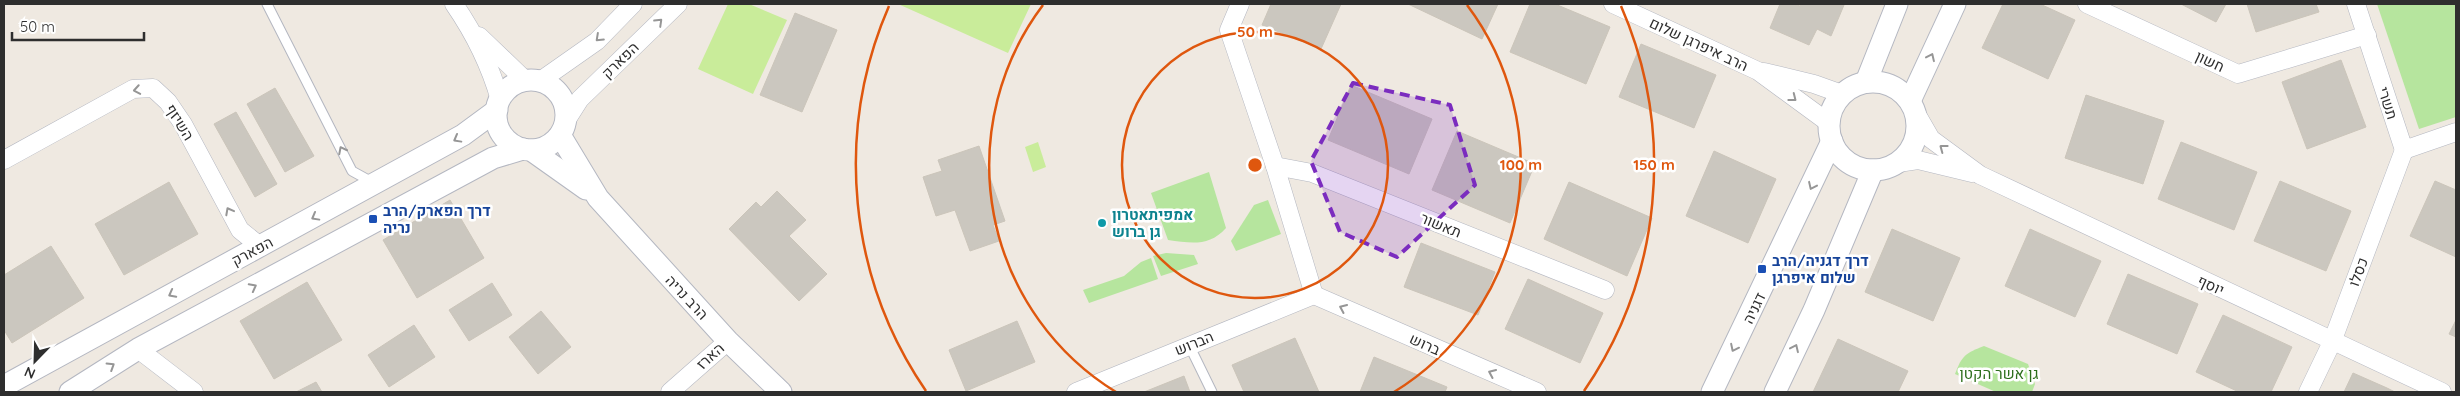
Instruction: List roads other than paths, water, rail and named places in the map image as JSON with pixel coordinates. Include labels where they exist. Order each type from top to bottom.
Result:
[{"type":"street","points":[[454,4],[470,27],[494,79],[498,105],[497,120],[503,134],[513,145],[527,149]]},
{"type":"street","name":"הפארק","points":[[533,81],[597,41],[633,4]]},
{"type":"street","name":"הפארק","points":[[563,128],[580,99],[678,4]]},
{"type":"street","points":[[1240,4],[1229,30],[1275,166],[1314,295]]},
{"type":"street","name":"הרב איפרגן שלום","points":[[1613,4],[1758,71],[1814,84],[1842,94]]},
{"type":"street","points":[[1866,82],[1897,4]]},
{"type":"street","points":[[1913,107],[1955,4]]},
{"type":"street","name":"חשון","points":[[2087,4],[2238,74],[2367,35]]},
{"type":"street","name":"תשרי","points":[[2356,4],[2404,150]]},
{"type":"street","points":[[470,27],[533,81]]},
{"type":"street","name":"הרב איפרגן שלום","points":[[1758,71],[1830,132]]},
{"type":"street","points":[[70,392],[138,349],[494,158],[548,145],[563,128],[566,110],[560,96],[550,85],[533,81],[514,84],[498,105]]},
{"type":"street","points":[[1866,82],[1882,82],[1896,88],[1913,107],[1918,128],[1914,144],[1898,163],[1887,168],[1861,169],[1849,163],[1840,154],[1830,132],[1833,107],[1842,94],[1853,86],[1866,82]]},
{"type":"street","name":"השיזף","points":[[4,160],[133,89],[153,88],[168,102],[183,124],[240,230],[261,247]]},
{"type":"street","name":"הפארק","points":[[4,386],[463,136],[498,105]]},
{"type":"street","name":"יוסף","points":[[1913,107],[1931,138],[1980,175],[2332,342],[2442,392]]},
{"type":"street","name":"הרב נריה","points":[[563,128],[598,198]]},
{"type":"street","name":"דגניה","points":[[1712,392],[1830,132]]},
{"type":"street","points":[[2404,150],[2456,132]]},
{"type":"street","name":"הרב נריה","points":[[527,149],[547,159],[598,198],[728,341],[781,392]]},
{"type":"street","name":"כסלו","points":[[2308,392],[2332,342],[2404,150]]},
{"type":"street","name":"יוסף","points":[[1898,163],[1918,160],[1980,175]]},
{"type":"street","name":"תאשור","points":[[1275,166],[1312,173],[1605,290]]},
{"type":"street","points":[[1775,392],[1818,301],[1873,170]]},
{"type":"street","name":"הברוש","points":[[1076,392],[1314,295]]},
{"type":"street","name":"ברוש","points":[[1314,295],[1537,392]]},
{"type":"street","name":"הארז","points":[[670,392],[728,341]]},
{"type":"street","points":[[138,349],[194,392]]},
{"type":"lane","points":[[266,4],[352,171],[374,184]]},
{"type":"lane","points":[[1190,345],[1212,392]]},
{"type":"place","name":"דרך הפארק/הרב נריה","points":[[373,219]]},
{"type":"place","name":"אמפיתאטרון גן ברוש","points":[[1102,223]]},
{"type":"place","name":"דרך דגניה/הרב שלום איפרגן","points":[[1762,269]]},
{"type":"park label","name":"גן אשר הקטן","points":[[1999,373]]}]
